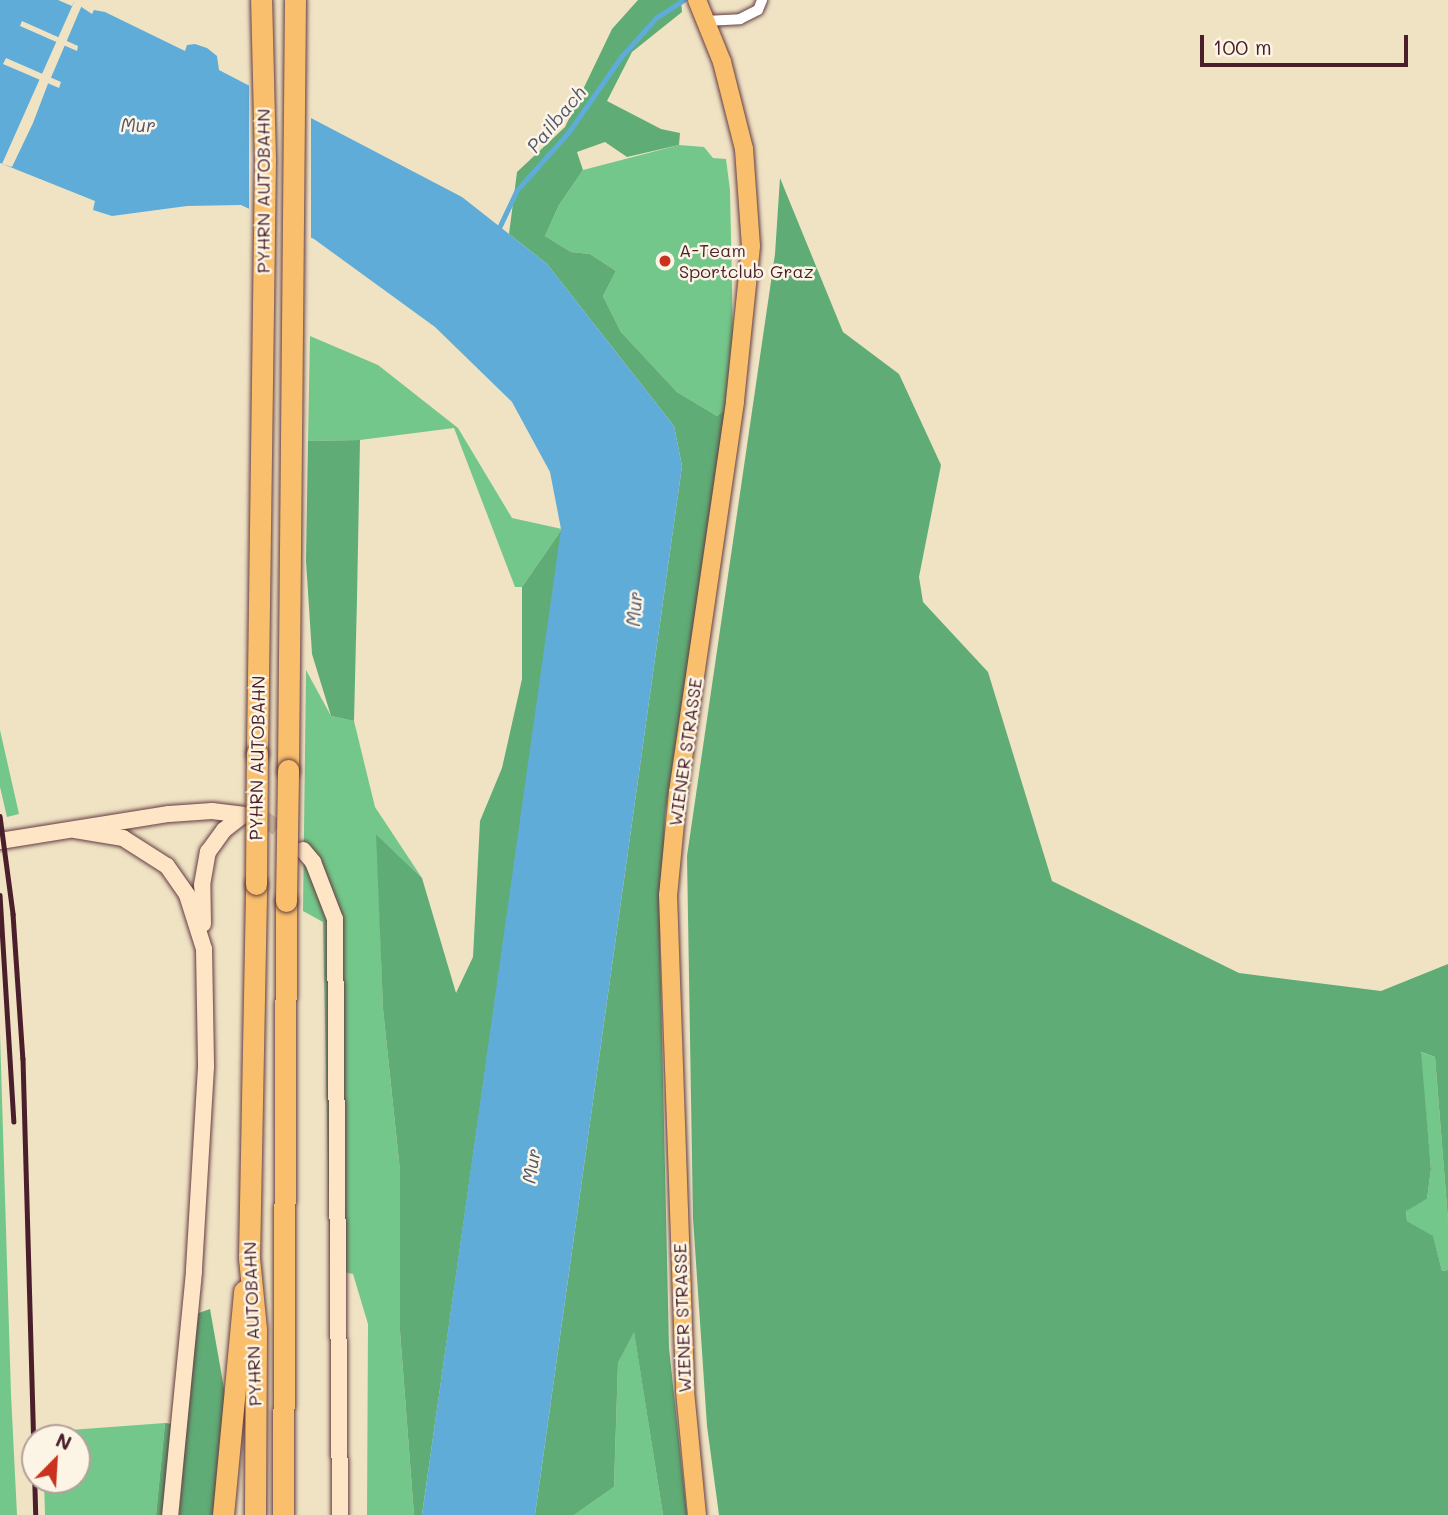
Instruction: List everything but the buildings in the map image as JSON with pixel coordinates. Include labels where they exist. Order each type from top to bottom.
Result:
[{"type":"highway","name":"PYHRN AUTOBAHN","points":[[255,1515],[256,1329],[248,1258],[256,884],[265,160],[261,0]]},
{"type":"highway","name":"PYHRN AUTOBAHN","points":[[283,1515],[295,0]]},
{"type":"highway","points":[[223,1515],[248,1258]]},
{"type":"main road","name":"WIENER STRASSE","points":[[697,0],[722,62],[744,149],[751,246],[735,402],[678,792],[668,895],[685,1391],[697,1515]]},
{"type":"main road","points":[[0,841],[169,814],[212,811],[243,816],[215,841],[204,868],[204,949],[208,1019],[204,1108],[170,1515]]},
{"type":"main road","points":[[75,830],[123,838],[166,866],[187,895],[204,949]]},
{"type":"main road","points":[[303,850],[313,862],[335,919],[340,1515]]},
{"type":"street","points":[[705,21],[740,19],[758,10],[762,0]]},
{"type":"green space","points":[[638,0],[681,0],[682,12],[632,52],[607,101],[661,129],[680,133],[679,145],[627,157],[605,142],[577,152],[583,170],[559,205],[545,236],[571,252],[590,254],[616,271],[603,296],[621,332],[677,392],[717,416],[726,409],[665,815],[660,944],[669,1348],[687,1515],[663,1515],[634,1332],[618,1363],[614,1487],[574,1515],[535,1515],[682,466],[674,426],[547,264],[509,234],[517,172],[565,127],[612,29]]},
{"type":"green space","name":"A-Team Sportclub Graz","points":[[679,145],[704,147],[713,158],[726,159],[730,190],[733,335],[726,409],[717,416],[677,392],[621,332],[603,296],[616,271],[590,254],[571,252],[545,236],[559,205],[583,170]]},
{"type":"green space","points":[[780,178],[843,332],[899,374],[941,465],[919,577],[923,602],[988,672],[1052,881],[1239,973],[1381,991],[1448,964],[1448,1220],[1435,1057],[1421,1052],[1431,1169],[1427,1199],[1406,1211],[1407,1221],[1433,1236],[1442,1271],[1448,1270],[1448,1515],[719,1515],[707,1426],[693,1218],[687,856],[775,254]]},
{"type":"green space","points":[[310,336],[378,365],[458,428],[512,518],[562,529],[522,587],[515,587],[454,428],[360,440],[308,441]]},
{"type":"green space","points":[[360,440],[354,721],[331,716],[312,654],[306,561],[308,441]]},
{"type":"green space","points":[[562,529],[422,1515],[414,1515],[400,1331],[400,1171],[383,1009],[376,834],[422,878],[456,993],[473,957],[480,821],[502,768],[522,679],[522,587]]},
{"type":"green space","points":[[306,670],[331,716],[354,721],[375,807],[422,878],[377,835],[383,1009],[400,1171],[400,1331],[414,1515],[367,1515],[368,1324],[353,1274],[330,1269],[323,922],[303,911]]},
{"type":"green space","points":[[0,730],[19,814],[7,817],[0,787]]},
{"type":"green space","points":[[0,1033],[11,1394],[17,1515],[0,1515]]},
{"type":"green space","points":[[1420,1052],[1435,1057],[1448,1220],[1448,1270],[1442,1271],[1433,1237],[1407,1221],[1406,1210],[1427,1199],[1431,1169]]},
{"type":"green space","points":[[210,1309],[225,1394],[213,1515],[179,1515],[196,1314]]},
{"type":"green space","points":[[634,1331],[663,1515],[574,1515],[614,1487],[618,1363]]},
{"type":"green space","points":[[165,1423],[156,1515],[45,1515],[44,1494],[91,1494],[91,1428]]},
{"type":"green space","points":[[165,1423],[173,1424],[167,1515],[156,1515]]},
{"type":"water","name":"Mur","points":[[0,0],[58,0],[72,6],[74,2],[92,14],[94,10],[105,12],[185,51],[187,45],[195,44],[207,48],[217,56],[219,70],[462,197],[547,264],[674,426],[682,466],[535,1515],[422,1515],[561,529],[550,472],[512,402],[435,327],[314,239],[241,205],[187,206],[112,216],[93,210],[95,201],[0,163]],"holes":[[[22,21],[78,46],[77,51],[20,26]],[[6,58],[61,82],[59,88],[3,64]]]},
{"type":"pier","points":[[74,2],[82,5],[50,80],[43,78],[49,81],[33,123],[12,167],[2,164]]},
{"type":"pier","points":[[249,82],[311,114],[311,241],[249,213]]},
{"type":"waterway","name":"Pailbach","points":[[498,230],[517,190],[568,133],[621,57],[656,18],[684,0]]},
{"type":"tunnel","points":[[247,816],[264,819],[292,838]]},
{"type":"railway","points":[[0,816],[13,914],[23,1059],[36,1515]]},
{"type":"railway","points":[[0,895],[14,1122]]},
{"type":"place","name":"A-Team Sportclub Graz","points":[[665,261]]}]
